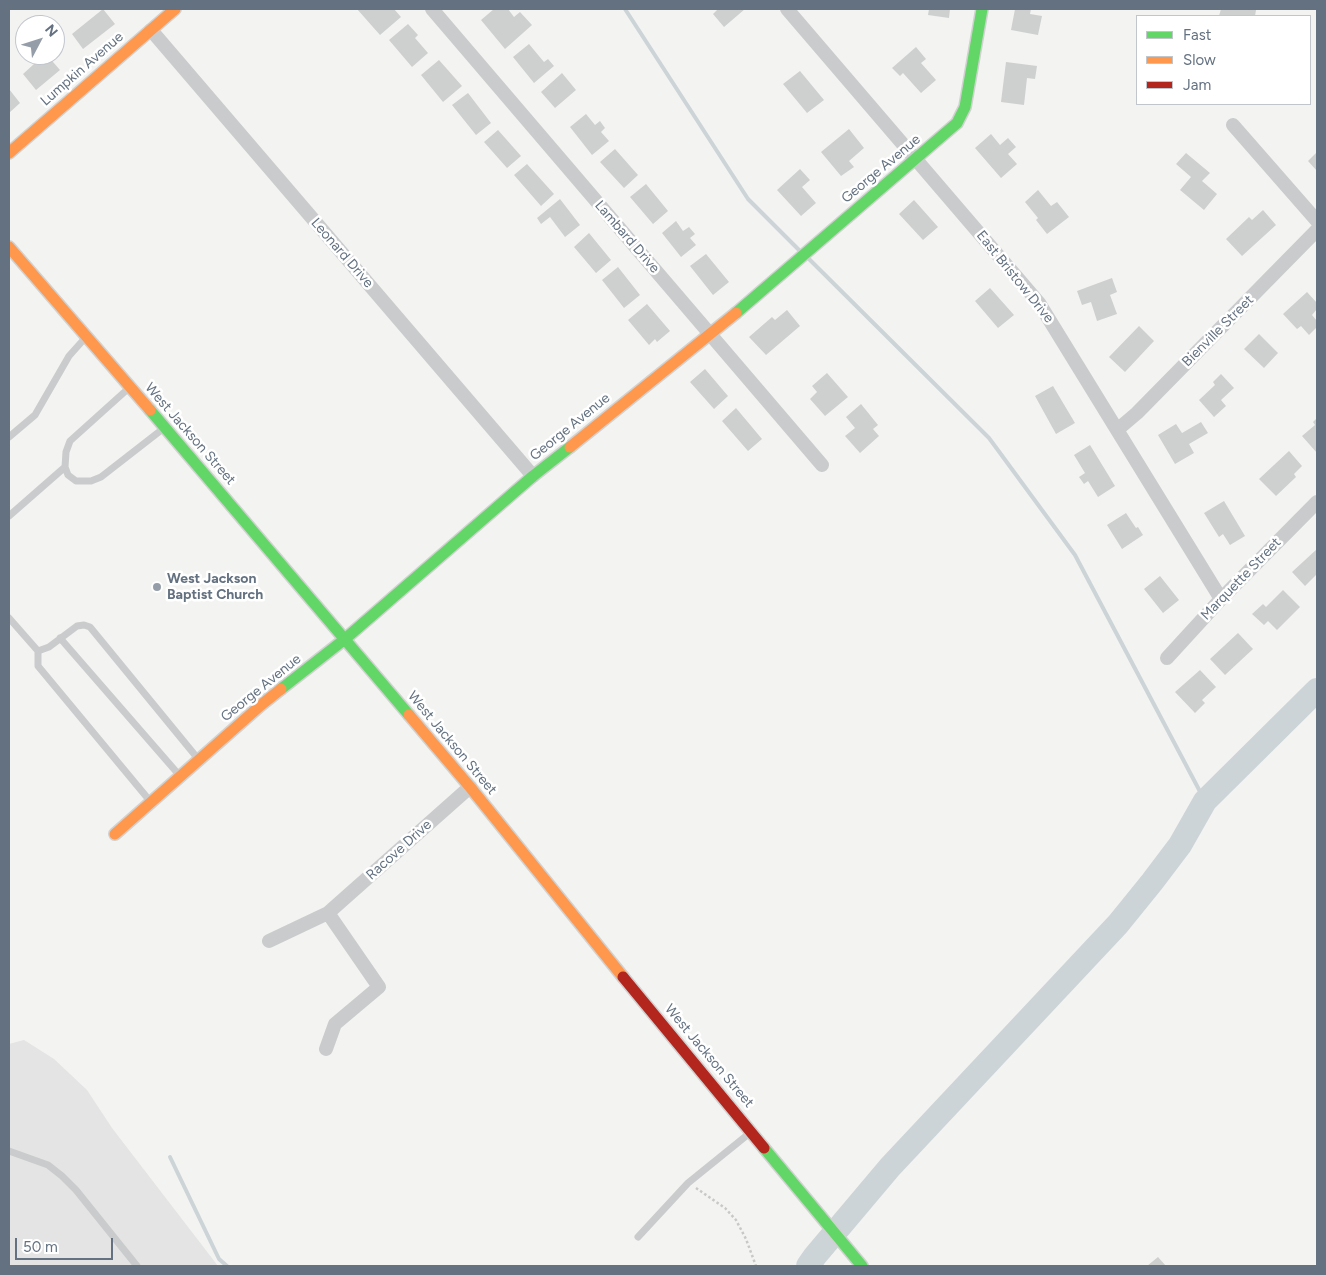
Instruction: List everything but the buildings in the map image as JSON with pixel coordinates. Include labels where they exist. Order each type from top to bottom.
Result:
[{"type":"street","name":"Lumpkin Avenue","points":[[9,153],[175,9]]},
{"type":"street","name":"Lambard Drive","points":[[432,9],[822,465]]},
{"type":"street","name":"East Bristow Drive","points":[[787,9],[1039,303],[1221,599]]},
{"type":"street","name":"George Avenue","points":[[115,834],[261,705],[345,639],[533,476],[711,334],[957,123],[963,114],[982,9]]},
{"type":"street","name":"Leonard Drive","points":[[151,30],[533,476]]},
{"type":"street","points":[[1234,125],[1317,221]]},
{"type":"street","name":"Bienville Street","points":[[1117,430],[1137,413],[1317,230]]},
{"type":"street","name":"West Jackson Street","points":[[9,247],[165,427],[470,787],[647,1006],[862,1266]]},
{"type":"street","name":"Marquette Street","points":[[1166,658],[1221,599],[1317,502]]},
{"type":"street","name":"Racove Drive","points":[[269,941],[328,913],[470,787]]},
{"type":"street","points":[[326,1049],[335,1024],[379,987],[328,913]]},
{"type":"lane","points":[[9,437],[35,415],[69,356],[86,337]]},
{"type":"lane","points":[[130,387],[70,441],[66,452],[65,467],[68,475],[76,481],[91,481],[102,477],[165,427]]},
{"type":"lane","points":[[9,516],[65,467]]},
{"type":"lane","points":[[9,618],[38,651],[38,666],[151,802]]},
{"type":"lane","points":[[38,651],[49,647],[77,626],[84,625],[90,627],[198,760]]},
{"type":"lane","points":[[60,638],[180,776]]},
{"type":"lane","points":[[638,1237],[688,1183],[752,1131]]},
{"type":"lane","points":[[9,1151],[48,1165],[62,1176],[76,1190],[137,1266]]},
{"type":"path","points":[[688,1183],[725,1208],[736,1220],[746,1239],[756,1266]]},
{"type":"shaded area","points":[[24,1040],[54,1059],[87,1090],[112,1128],[218,1266],[9,1266],[9,1044]]},
{"type":"waterway","points":[[625,9],[748,199],[800,251]]},
{"type":"waterway","points":[[807,257],[989,438],[1075,555],[1205,801]]},
{"type":"waterway","points":[[808,1266],[890,1167],[1118,924],[1180,845],[1205,801],[1317,690]]},
{"type":"waterway","points":[[170,1157],[219,1259],[227,1266]]},
{"type":"traffic: fast","points":[[736,313],[957,123],[965,107],[982,9]]},
{"type":"traffic: fast","points":[[150,410],[409,715]]},
{"type":"traffic: fast","points":[[281,689],[345,639],[533,476],[570,447]]},
{"type":"traffic: fast","points":[[764,1148],[862,1266]]},
{"type":"traffic: slow","points":[[9,153],[175,9]]},
{"type":"traffic: slow","points":[[9,247],[150,410]]},
{"type":"traffic: slow","points":[[570,447],[736,313]]},
{"type":"traffic: slow","points":[[115,834],[281,689]]},
{"type":"traffic: slow","points":[[409,715],[470,787],[623,977]]},
{"type":"traffic: jam","points":[[623,977],[764,1148]]},
{"type":"place","name":"West Jackson Baptist Church","points":[[157,587]]}]
